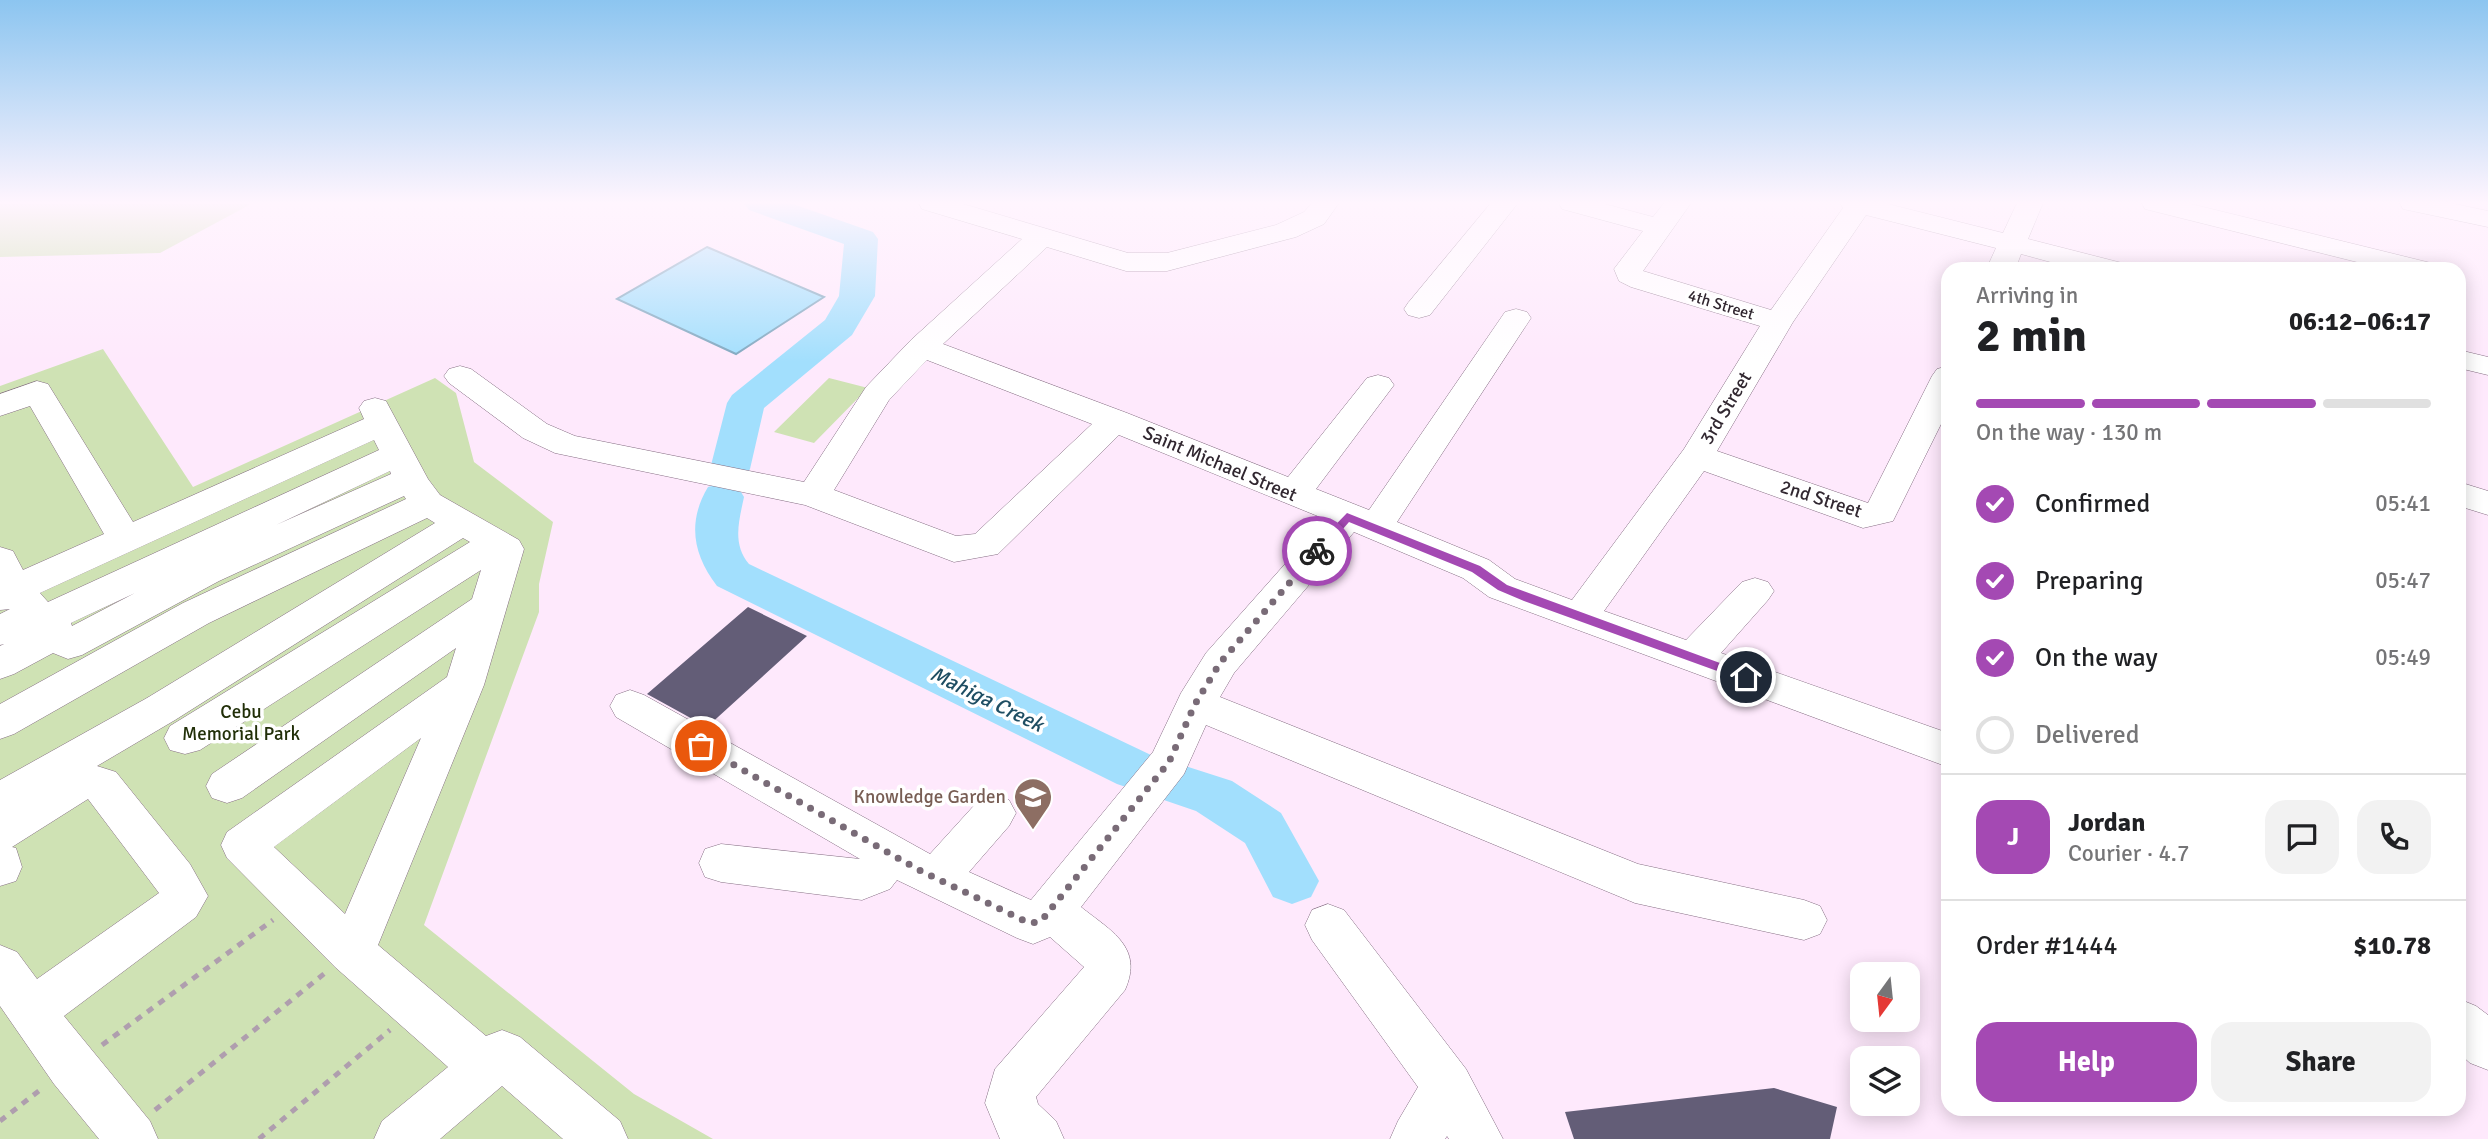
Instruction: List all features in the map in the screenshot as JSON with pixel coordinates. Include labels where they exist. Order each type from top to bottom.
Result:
[{"type":"street","points":[[813,495],[877,394],[922,346],[1020,256]]},
{"type":"street","points":[[1105,256],[1126,262],[1167,262],[1189,256]]},
{"type":"street","points":[[1419,309],[1462,256]]},
{"type":"street","name":"4th Street","points":[[1637,256],[1628,268],[1629,275],[1641,281],[1778,322]]},
{"type":"street","name":"3rd Street","points":[[1586,608],[1697,456],[1778,322],[1822,256]]},
{"type":"street","points":[[2065,256],[2087,262]]},
{"type":"street","points":[[2369,256],[2393,262]]},
{"type":"street","points":[[630,705],[936,878],[1025,921],[1033,923],[1042,920],[1158,776],[1195,704],[1220,663],[1361,522],[1516,318]]},
{"type":"street","name":"Saint Michael Street","points":[[922,346],[1115,420],[1476,569],[1515,593],[1941,747]]},
{"type":"street","points":[[2466,361],[2488,366]]},
{"type":"street","points":[[460,376],[535,431],[567,445],[813,495],[954,549],[985,545],[1115,420]]},
{"type":"street","points":[[1294,494],[1378,385]]},
{"type":"street","name":"2nd Street","points":[[1697,456],[1863,516],[1881,513],[1941,390]]},
{"type":"street","points":[[0,406],[37,391],[125,539]]},
{"type":"street","points":[[0,664],[39,616],[125,539],[399,453]]},
{"type":"street","points":[[352,952],[464,685],[506,549],[481,532],[399,453]]},
{"type":"street","points":[[39,616],[196,613],[399,453]]},
{"type":"street","points":[[0,631],[39,616],[399,453]]},
{"type":"street","points":[[2466,496],[2488,503]]},
{"type":"street","points":[[185,738],[481,532]]},
{"type":"street","points":[[0,801],[160,709],[481,532]]},
{"type":"street","points":[[1693,658],[1755,591]]},
{"type":"street","points":[[227,786],[490,605]]},
{"type":"street","points":[[0,723],[39,616]]},
{"type":"street","points":[[464,685],[243,845],[352,952],[486,1068]]},
{"type":"street","points":[[1195,704],[1635,883],[1804,920]]},
{"type":"street","points":[[0,833],[73,786],[87,781],[101,784],[185,896],[180,903],[32,1011]]},
{"type":"street","points":[[936,878],[994,813]]},
{"type":"street","points":[[722,863],[862,880],[874,874],[891,853]]},
{"type":"street","points":[[1038,1139],[1013,1116],[1009,1106],[1013,1086],[1108,975],[1109,967],[1105,955],[1051,910]]},
{"type":"street","points":[[1328,925],[1448,1086],[1478,1139]]},
{"type":"street","points":[[0,967],[72,1067],[130,1136]]},
{"type":"street","points":[[2466,1028],[2488,1046]]},
{"type":"street","points":[[400,1139],[502,1054],[584,1134]]},
{"type":"street","points":[[1416,1139],[1448,1086]]},
{"type":"path","points":[[0,1121],[300,900]]},
{"type":"path","points":[[130,1136],[352,952]]},
{"type":"path","points":[[259,1139],[418,1007]]},
{"type":"green space","name":"Cebu Memorial Park","points":[[103,349],[193,487],[435,378],[456,393],[474,462],[553,522],[539,584],[539,612],[424,925],[634,1094],[713,1139],[0,1139],[0,386]]},
{"type":"green space","points":[[829,378],[868,388],[814,443],[774,432]]},
{"type":"water","points":[[691,256],[728,256],[824,297],[736,354],[617,299]]},
{"type":"building","points":[[748,607],[807,636],[707,727],[647,694]]},
{"type":"building","points":[[1774,1088],[1837,1107],[1830,1139],[1574,1139],[1565,1112]]},
{"type":"waterway","name":"Mahiga Creek","points":[[730,469],[746,403],[839,327],[857,296],[860,256]]},
{"type":"waterway","name":"Mahiga Creek","points":[[723,497],[716,529],[717,547],[733,575],[1135,770],[1214,796],[1263,828],[1292,881]]},
{"type":"way so far","points":[[701,746],[919,870],[1033,923],[1042,920],[1051,910],[1169,762],[1195,704],[1220,663],[1317,551]]},
{"type":"place","name":"Knowledge Garden","points":[[1033,831]]},
{"type":"route","points":[[1317,551],[1347,517],[1476,569],[1503,587],[1528,598],[1746,677]]}]
